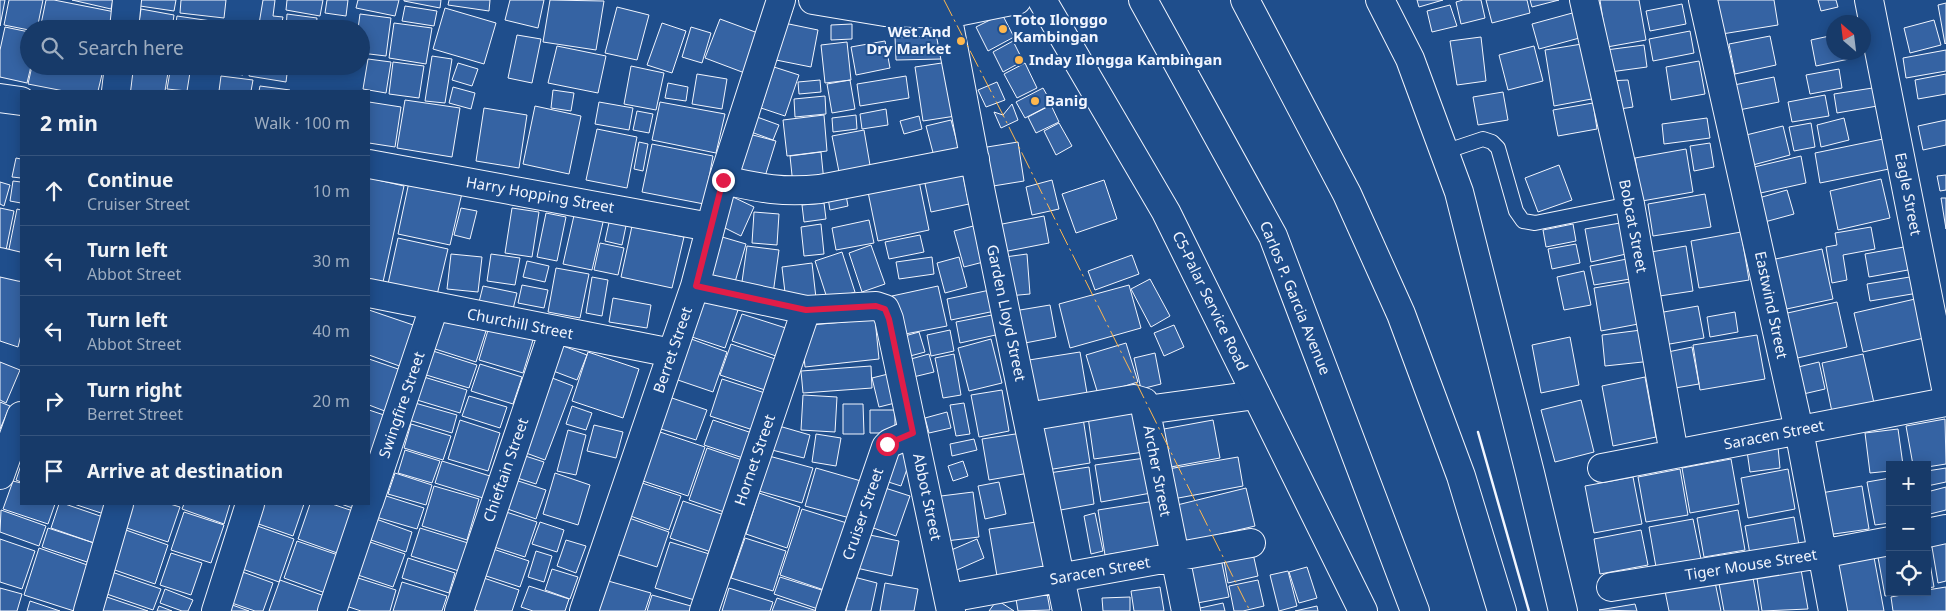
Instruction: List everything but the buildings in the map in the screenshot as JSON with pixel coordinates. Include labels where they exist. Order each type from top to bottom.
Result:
[{"type":"street","points":[[125,20],[127,0]]},
{"type":"street","name":"Berret Street","points":[[584,611],[696,286],[723,180],[781,0]]},
{"type":"street","points":[[813,0],[885,12],[947,14],[1017,0]]},
{"type":"street","name":"C5-Palar Service Road","points":[[1042,0],[1166,212],[1363,611]]},
{"type":"street","points":[[1244,0],[1347,194],[1400,314],[1461,476],[1491,569],[1502,611]]},
{"type":"street","points":[[1380,0],[1410,59],[1459,192],[1563,611]]},
{"type":"street","name":"Bobcat Street","points":[[1584,0],[1630,204],[1674,454]]},
{"type":"street","name":"Eastwind Street","points":[[1703,0],[1798,430],[1832,611]]},
{"type":"street","name":"Eagle Street","points":[[1870,0],[1946,388]]},
{"type":"street","name":"Carlos P. Garcia Avenue","points":[[1144,2],[1273,236],[1416,611]]},
{"type":"street","name":"Garden Lloyd Street","points":[[947,14],[1067,611]]},
{"type":"street","points":[[116,90],[118,75]]},
{"type":"street","points":[[0,98],[20,102]]},
{"type":"street","points":[[723,180],[771,190],[796,192],[975,159]]},
{"type":"street","name":"Harry Hopping Street","points":[[370,164],[710,227]]},
{"type":"street","points":[[0,262],[20,267]]},
{"type":"street","name":"Abbot Street","points":[[696,286],[806,310],[876,306],[885,309],[889,319],[950,605]]},
{"type":"street","name":"Churchill Street","points":[[370,293],[672,353]]},
{"type":"street","name":"Swingfire Street","points":[[370,497],[434,307]]},
{"type":"street","name":"Hornet Street","points":[[704,611],[806,310]]},
{"type":"street","name":"Chieftain Street","points":[[458,611],[554,330]]},
{"type":"street","name":"Archer Street","points":[[1186,611],[1146,410],[1256,395]]},
{"type":"street","points":[[1027,417],[1134,399],[1144,402],[1146,410]]},
{"type":"street","name":"Saracen Street","points":[[1602,468],[1946,402]]},
{"type":"street","points":[[0,475],[20,419]]},
{"type":"street","name":"Cruiser Street","points":[[830,611],[886,447],[890,443],[913,433]]},
{"type":"street","points":[[88,611],[119,505]]},
{"type":"street","points":[[216,611],[250,505]]},
{"type":"street","name":"Swingfire Street","points":[[332,611],[367,505]]},
{"type":"street","points":[[1931,532],[1946,529]]},
{"type":"street","name":"Tiger Mouse Street","points":[[1611,587],[1821,554],[1886,542]]},
{"type":"street","name":"Saracen Street","points":[[950,605],[1060,579],[1251,543]]},
{"type":"lane","points":[[1444,152],[1483,138],[1492,142],[1498,148],[1516,211],[1523,221],[1535,223],[1630,204]]},
{"type":"wall","points":[[1478,432],[1529,611]]},
{"type":"power","points":[[944,0],[1250,611]]},
{"type":"place","name":"Toto Ilonggo Kambingan","points":[[1003,29]]},
{"type":"place","name":"Wet And Dry Market","points":[[961,41]]},
{"type":"place","name":"Inday Ilongga Kambingan","points":[[1019,60]]},
{"type":"place","name":"Banig","points":[[1035,101]]},
{"type":"route","points":[[723,180],[696,286],[806,310],[876,306],[885,309],[889,319],[913,433],[887,444]]}]
